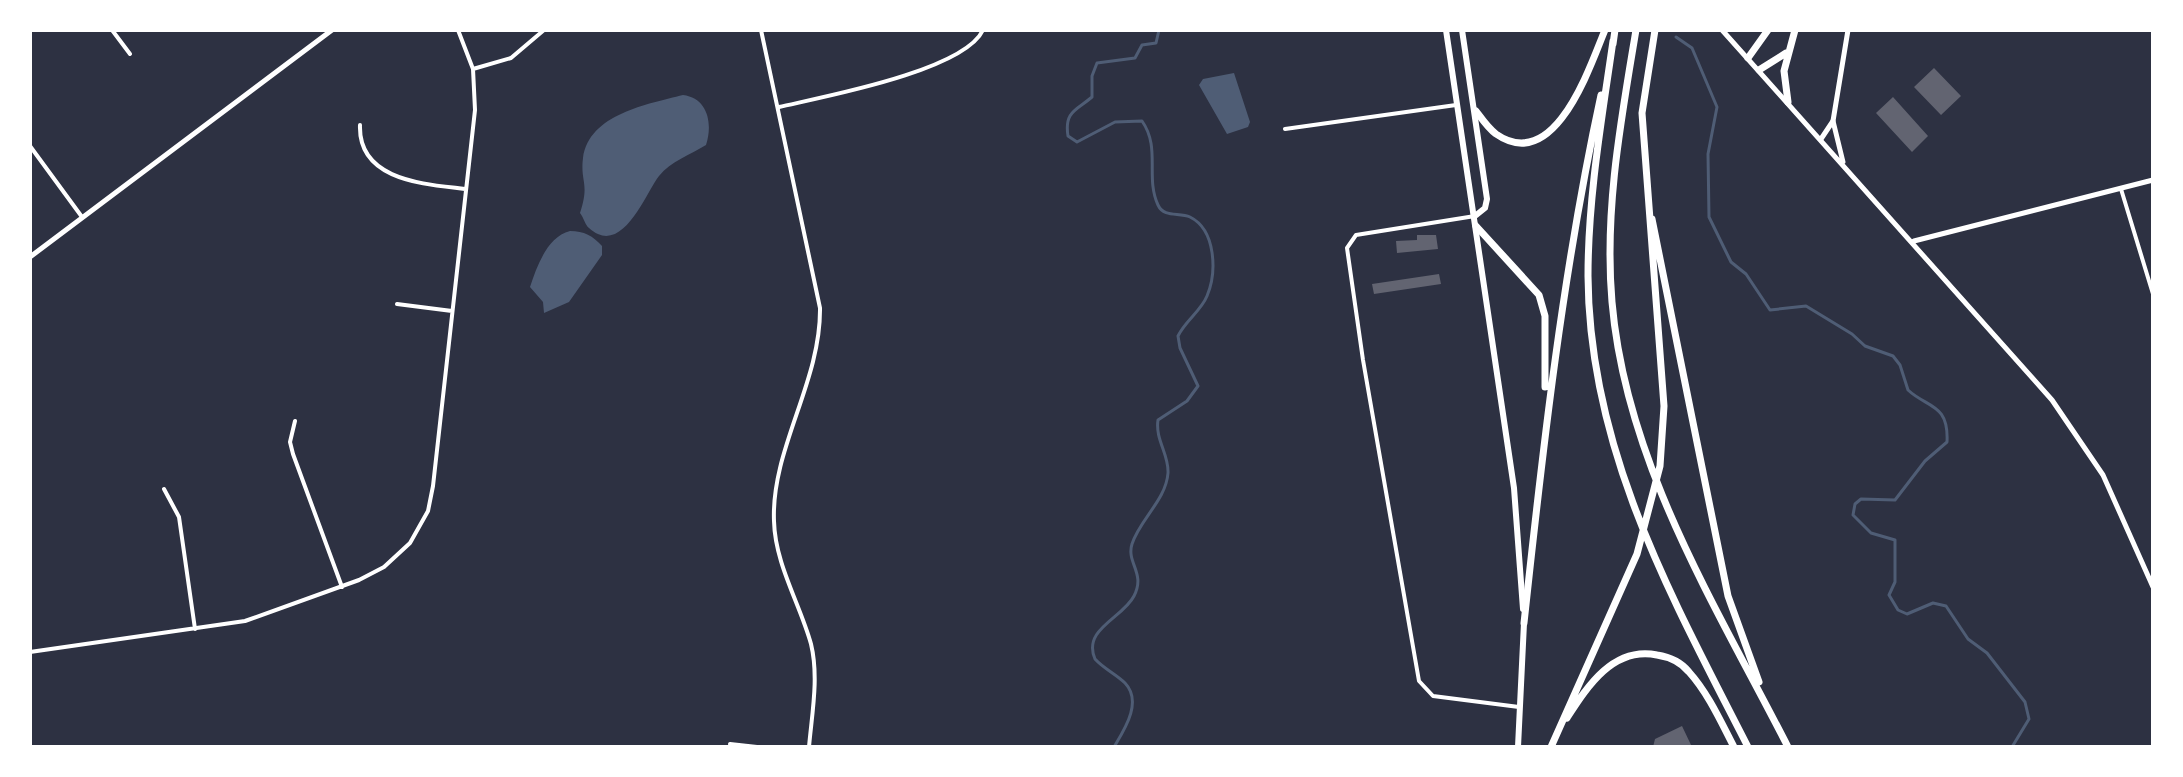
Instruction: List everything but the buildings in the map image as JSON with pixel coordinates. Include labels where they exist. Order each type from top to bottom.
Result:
[{"type":"highway","points":[[1476,111],[1490,129],[1508,140],[1539,138],[1556,126],[1575,102],[1605,30]]},
{"type":"highway","points":[[1524,623],[1543,436],[1583,177],[1615,30]]},
{"type":"highway","points":[[1636,30],[1612,195],[1610,270],[1619,350],[1647,457],[1684,545],[1788,747]]},
{"type":"highway","points":[[1551,747],[1637,554],[1660,466],[1664,406],[1642,113],[1655,30]]},
{"type":"highway","points":[[1748,58],[1768,30]]},
{"type":"highway","points":[[1788,102],[1784,71],[1795,30]]},
{"type":"highway","points":[[1613,41],[1590,214],[1589,301],[1601,406],[1638,523],[1748,747]]},
{"type":"highway","points":[[1759,70],[1778,61],[1789,48]]},
{"type":"highway","points":[[1646,194],[1728,596],[1774,721]]},
{"type":"highway","points":[[1476,226],[1539,295],[1545,316],[1543,436]]},
{"type":"highway","points":[[1554,737],[1602,670],[1641,653],[1682,663],[1706,696],[1734,747]]},
{"type":"main road","points":[[30,257],[332,30]]},
{"type":"main road","points":[[1446,30],[1514,488],[1524,623],[1518,747]]},
{"type":"main road","points":[[1462,30],[1487,199],[1475,216]]},
{"type":"main road","points":[[1722,30],[1914,241],[2052,400],[2103,475],[2153,587]]},
{"type":"main road","points":[[1843,163],[1833,121],[1848,30]]},
{"type":"main road","points":[[1451,66],[1467,65]]},
{"type":"main road","points":[[1821,139],[1833,121]]},
{"type":"main road","points":[[1914,241],[2153,180]]},
{"type":"street","points":[[112,30],[130,54]]},
{"type":"street","points":[[30,652],[260,617],[342,587],[394,559],[416,535],[428,511],[475,110],[473,69],[458,30]]},
{"type":"street","points":[[473,69],[511,58],[544,30]]},
{"type":"street","points":[[761,30],[820,308],[816,354],[780,474],[773,519],[779,552],[813,655],[815,688],[809,747]]},
{"type":"street","points":[[779,107],[877,85],[928,67],[974,42],[983,30]]},
{"type":"street","points":[[1285,129],[1456,105]]},
{"type":"street","points":[[360,125],[362,144],[382,169],[413,183],[465,189]]},
{"type":"street","points":[[30,146],[82,217]]},
{"type":"street","points":[[2121,189],[2153,294]]},
{"type":"street","points":[[1475,216],[1356,235],[1347,248],[1365,375],[1419,681],[1433,696],[1519,707]]},
{"type":"street","points":[[397,304],[452,311]]},
{"type":"street","points":[[295,421],[290,442],[293,454],[342,587]]},
{"type":"street","points":[[164,489],[179,517],[195,629]]},
{"type":"street","points":[[730,744],[757,747]]},
{"type":"water","points":[[1234,73],[1250,122],[1248,127],[1227,134],[1199,85],[1203,79]]},
{"type":"water","points":[[683,95],[698,101],[706,113],[709,129],[706,145],[675,162],[659,176],[622,229],[612,235],[601,235],[589,228],[580,213],[585,189],[582,166],[588,143],[596,131],[622,113]]},
{"type":"water","points":[[570,231],[595,239],[602,246],[602,255],[569,302],[544,313],[543,302],[530,287],[549,246]]},
{"type":"waterway","points":[[1114,747],[1130,716],[1132,699],[1125,683],[1095,659],[1092,649],[1099,632],[1129,604],[1137,588],[1137,574],[1131,557],[1132,544],[1163,492],[1168,473],[1158,434],[1158,420],[1187,401],[1198,386],[1180,348],[1178,336],[1207,296],[1213,264],[1209,241],[1199,223],[1190,217],[1164,212],[1158,205],[1154,194],[1151,142],[1142,121],[1115,122],[1077,142],[1068,136],[1067,128],[1073,112],[1092,97],[1092,76],[1097,63],[1135,58],[1142,45],[1156,43],[1159,30]]},
{"type":"waterway","points":[[1676,37],[1692,48],[1717,107],[1708,154],[1709,217],[1731,262],[1746,274],[1770,310],[1806,306],[1852,334],[1865,346],[1893,356],[1900,365],[1908,390],[1941,413],[1947,429],[1947,442],[1925,461],[1895,500],[1861,499],[1855,504],[1853,515],[1871,533],[1895,540],[1895,582],[1889,595],[1898,610],[1907,614],[1933,603],[1946,606],[1968,639],[1987,653],[2025,702],[2029,719],[2012,747]]}]
